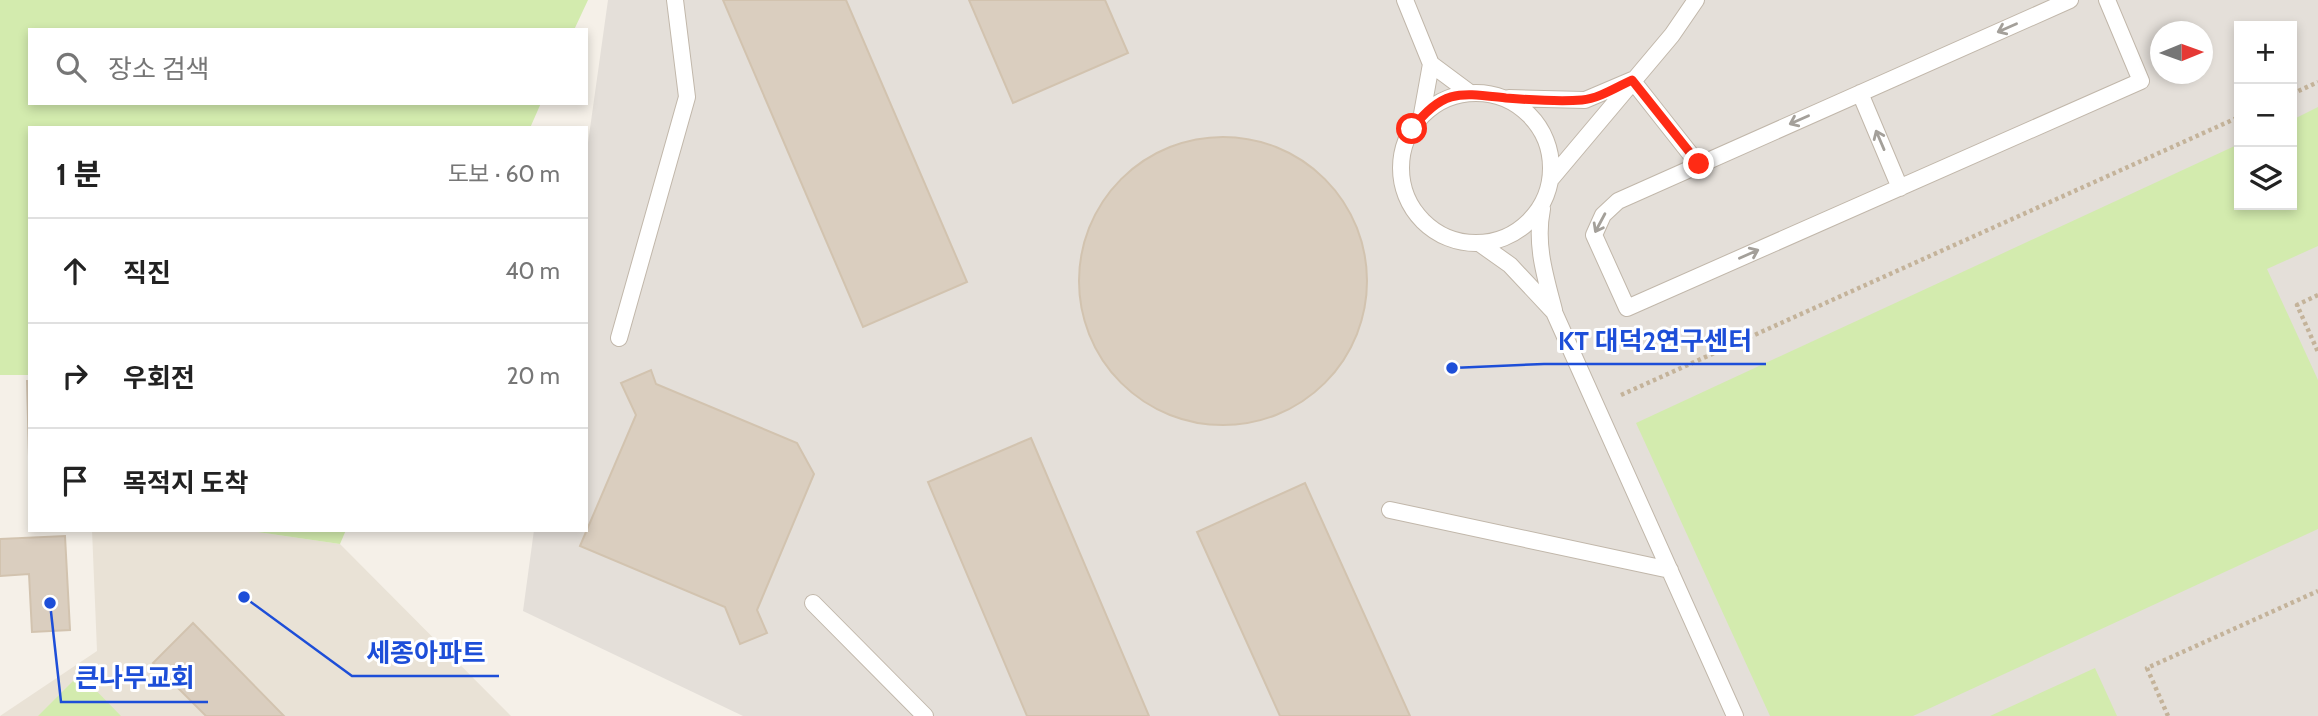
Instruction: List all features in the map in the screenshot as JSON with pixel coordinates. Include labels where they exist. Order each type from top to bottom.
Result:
[{"type":"lane","points":[[619,338],[687,97],[675,0]]},
{"type":"lane","points":[[1405,0],[1431,64],[1470,93]]},
{"type":"lane","points":[[1550,180],[1672,35],[1696,0]]},
{"type":"lane","points":[[2070,0],[1618,201],[1603,215],[1594,235],[1627,308],[2141,81],[2107,0]]},
{"type":"lane","points":[[1431,64],[1422,114],[1412,129],[1401,163],[1407,198],[1429,227],[1461,242],[1497,240],[1526,224],[1545,197]]},
{"type":"lane","points":[[1422,114],[1444,100],[1470,93],[1585,100],[1632,80]]},
{"type":"lane","points":[[1632,80],[1699,164]]},
{"type":"lane","points":[[1860,93],[1900,188]]},
{"type":"lane","points":[[1503,97],[1532,117],[1548,147],[1550,180],[1538,228],[1540,255],[1555,313],[1735,716]]},
{"type":"lane","points":[[1479,243],[1510,265],[1555,313]]},
{"type":"lane","points":[[1390,510],[1670,570]]},
{"type":"lane","points":[[813,603],[925,716]]},
{"type":"path","points":[[2297,92],[2318,82]]},
{"type":"path","points":[[1597,406],[2234,119]]},
{"type":"path","points":[[2318,295],[2297,304],[2318,352]]},
{"type":"path","points":[[2168,716],[2147,668],[2318,591]]},
{"type":"shaded area","points":[[608,0],[2318,0],[2318,716],[743,716],[523,611],[534,532],[588,532],[588,143]]},
{"type":"shaded area","points":[[92,532],[258,532],[340,544],[511,716],[0,716],[97,651]]},
{"type":"green space","points":[[0,0],[588,0],[575,28],[28,28],[28,105],[540,105],[531,126],[28,126],[28,375],[0,375]]},
{"type":"green space","points":[[2318,107],[2318,246],[2267,269],[2318,380],[2318,529],[1913,716],[1770,716],[1636,423],[2234,146],[2234,210],[2297,210],[2297,118]]},
{"type":"green space","points":[[258,532],[345,532],[340,544]]},
{"type":"green space","points":[[2095,668],[2117,716],[1990,716]]},
{"type":"green space","points":[[80,674],[121,716],[38,716]]},
{"type":"building","points":[[723,0],[846,0],[967,282],[863,327]]},
{"type":"building","points":[[969,0],[1105,0],[1128,53],[1013,103]]},
{"type":"building","points":[[1223,137],[1251,140],[1278,148],[1291,154],[1325,179],[1350,213],[1356,226],[1364,253],[1367,281],[1364,309],[1356,336],[1350,349],[1325,383],[1291,408],[1278,414],[1251,422],[1223,425],[1195,422],[1168,414],[1155,408],[1121,383],[1096,349],[1090,336],[1082,309],[1079,281],[1082,253],[1090,226],[1096,213],[1121,179],[1155,154],[1168,148],[1195,140]]},
{"type":"building","points":[[651,370],[656,384],[797,443],[814,474],[757,610],[767,633],[740,644],[725,607],[580,546],[636,415],[621,383]]},
{"type":"building","points":[[1031,438],[1149,716],[1027,716],[928,482]]},
{"type":"building","points":[[1305,483],[1410,716],[1280,716],[1197,532]]},
{"type":"building","points":[[65,536],[70,630],[32,632],[29,574],[0,576],[0,539]]},
{"type":"building","points":[[193,623],[284,716],[206,716],[153,663]]},
{"type":"place","name":"KT 대덕2연구센터","points":[[1452,368]]},
{"type":"place","name":"세종아파트","points":[[244,597]]},
{"type":"place","name":"큰나무교회","points":[[50,603]]},
{"type":"route","points":[[1412,129],[1422,114],[1452,96],[1487,93],[1503,97],[1585,100],[1632,80],[1699,164]]}]
